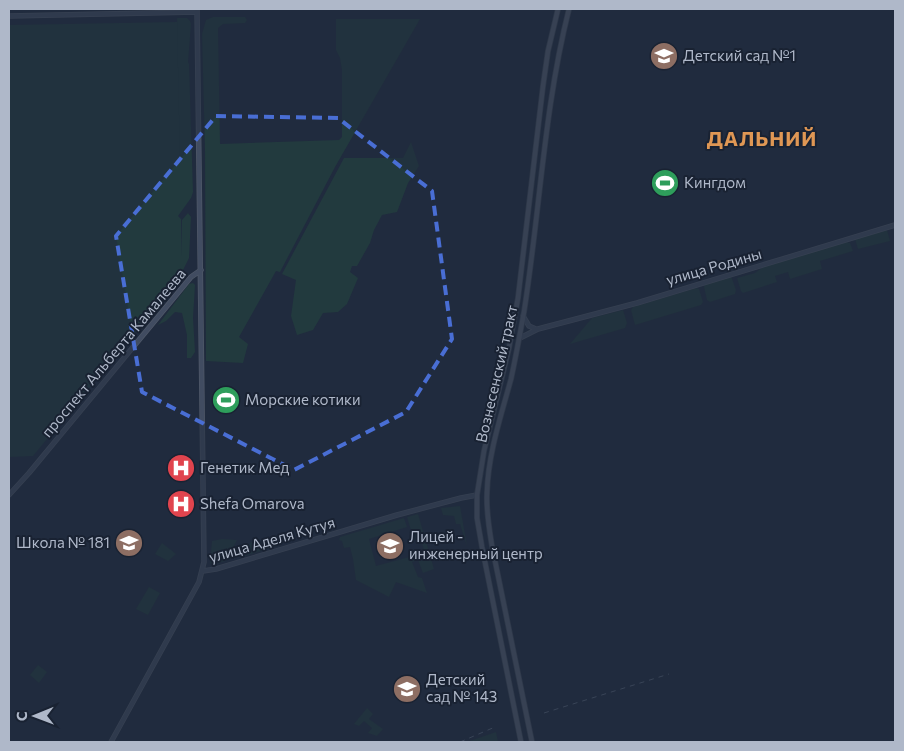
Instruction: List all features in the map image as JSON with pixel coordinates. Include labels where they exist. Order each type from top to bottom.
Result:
[{"type":"main road","name":"Вознесенский тракт","points":[[521,742],[482,547],[477,518],[477,495],[484,451],[509,348],[518,298],[543,86],[548,51],[558,9]]},
{"type":"main road","name":"Вознесенский тракт","points":[[532,742],[492,546],[487,494],[490,460],[520,338],[549,119],[560,46],[569,9]]},
{"type":"main road","points":[[9,16],[197,10]]},
{"type":"main road","name":"проспект Альберта Камалеева","points":[[9,495],[191,276],[201,270],[197,10]]},
{"type":"main road","name":"улица Родины","points":[[520,338],[538,329],[895,225]]},
{"type":"main road","points":[[201,270],[203,571]]},
{"type":"main road","points":[[523,316],[529,326],[538,329]]},
{"type":"main road","name":"улица Аделя Кутуя","points":[[111,742],[199,582],[203,571],[216,569],[397,515],[477,495]]},
{"type":"highlighted area","points":[[216,116],[338,118],[432,191],[452,339],[406,412],[294,470],[142,392],[116,236]]},
{"type":"green space","points":[[213,17],[245,17],[247,20],[245,23],[223,24],[218,28],[220,144],[339,140],[342,137],[342,70],[340,58],[336,50],[336,19],[420,19],[335,167],[280,272],[276,271],[239,337],[248,344],[243,363],[206,361],[205,150],[202,34],[206,20]]},
{"type":"green space","points":[[177,18],[187,18],[191,24],[188,62],[193,192],[178,216],[181,219],[182,257],[182,220],[188,213],[191,217],[189,258],[182,275],[33,456],[9,457],[9,25],[177,22],[181,211]]},
{"type":"green space","points":[[411,142],[419,166],[408,183],[397,212],[382,215],[370,243],[357,266],[352,266],[350,272],[358,278],[347,304],[338,312],[323,313],[313,330],[297,335],[291,316],[296,280],[282,274],[344,158],[403,158]]},
{"type":"green space","points":[[887,230],[890,241],[858,249],[855,239]]},
{"type":"green space","points":[[846,242],[850,243],[853,251],[820,261],[822,269],[790,279],[788,272],[775,276],[777,282],[743,293],[741,291],[737,278],[755,273],[763,267]]},
{"type":"green space","points":[[731,276],[736,290],[735,294],[710,302],[707,300],[705,284]]},
{"type":"green space","points":[[193,283],[195,285],[193,318],[195,352],[191,358],[187,358],[187,335],[182,313],[175,312],[166,321],[158,325],[189,284]]},
{"type":"green space","points":[[696,288],[699,289],[703,302],[701,305],[635,325],[631,310],[633,307]]},
{"type":"green space","points":[[623,310],[627,323],[625,328],[570,344],[592,318]]},
{"type":"green space","points":[[460,506],[467,546],[460,524],[456,524],[454,516],[443,515],[441,508]]},
{"type":"green space","points":[[418,514],[434,569],[423,573],[418,560],[412,562],[418,577],[422,578],[427,593],[396,582],[389,597],[356,580],[350,547],[344,548],[342,541],[339,540],[340,537],[404,518],[407,527],[369,539],[376,566],[413,556],[414,559],[418,558],[420,561],[426,559],[421,538],[414,540],[407,517]]},
{"type":"green space","points":[[222,539],[237,540],[226,561],[211,564],[212,541]]},
{"type":"green space","points":[[255,541],[277,546],[241,557],[251,542]]},
{"type":"green space","points":[[162,543],[176,554],[168,561],[155,554]]},
{"type":"green space","points":[[149,587],[160,593],[148,615],[136,609]]},
{"type":"green space","points":[[38,665],[47,672],[39,683],[30,675]]},
{"type":"green space","points":[[367,708],[373,714],[369,719],[383,729],[377,736],[368,733],[372,728],[364,721],[359,726],[354,724]]},
{"type":"green space","points":[[496,732],[498,742],[467,742]]},
{"type":"railway","points":[[544,713],[669,674]]},
{"type":"railway","points":[[460,742],[495,727]]},
{"type":"place","name":"Детский сад №1","points":[[664,56]]},
{"type":"place","name":"Кингдом","points":[[665,183]]},
{"type":"place","name":"Морские котики","points":[[226,400]]},
{"type":"place","name":"Генетик Мед","points":[[181,468]]},
{"type":"place","name":"Shefa Omarova","points":[[181,504]]},
{"type":"place","name":"Школа № 181","points":[[129,543]]},
{"type":"place","name":"Лицей - инженерный центр","points":[[390,546]]},
{"type":"place","name":"Детский сад № 143","points":[[407,689]]},
{"type":"district","name":"ДАЛЬНИЙ","points":[[762,139]]}]
